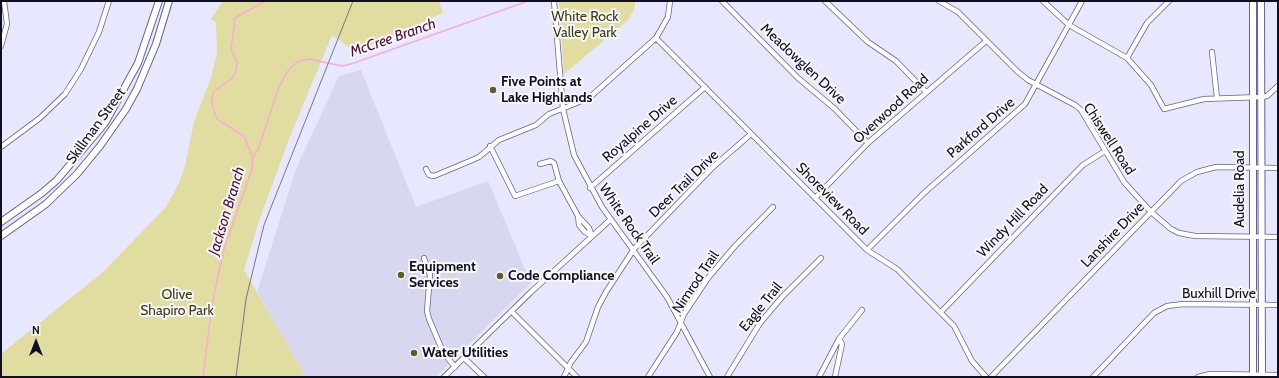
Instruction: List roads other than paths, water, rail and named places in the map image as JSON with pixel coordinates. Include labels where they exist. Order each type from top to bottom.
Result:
[{"type":"main road","name":"Skillman Street","points":[[1,222],[42,194],[57,180],[105,123],[138,63],[159,1]]},
{"type":"main road","name":"Skillman Street","points":[[1,236],[39,209],[68,183],[87,163],[126,109],[137,89],[156,44],[169,1]]},
{"type":"main road","name":"Audelia Road","points":[[1253,1],[1253,376]]},
{"type":"main road","name":"Audelia Road","points":[[1261,1],[1262,376]]},
{"type":"main road","points":[[152,23],[162,27]]},
{"type":"main road","points":[[105,123],[112,127]]},
{"type":"street","points":[[1,46],[7,24],[4,1]]},
{"type":"street","points":[[1,147],[40,118],[65,94],[81,69],[99,32],[109,1]]},
{"type":"street","name":"White Rock Trail","points":[[554,1],[563,109],[571,148],[590,188],[610,220],[634,249],[666,297],[710,377]]},
{"type":"street","points":[[426,169],[429,175],[434,176],[479,157],[490,146],[504,137],[536,125],[550,114],[589,98],[656,38],[668,17],[670,1]]},
{"type":"street","name":"Meadowglen Drive","points":[[722,1],[798,78],[835,109],[868,143]]},
{"type":"street","points":[[826,1],[868,42],[896,61],[926,92]]},
{"type":"street","name":"Chiswell Road","points":[[940,1],[958,12],[1018,72],[1037,85],[1068,100],[1081,110],[1124,182],[1151,212],[1171,228],[1187,235],[1278,237]]},
{"type":"street","points":[[1043,1],[1069,25],[1127,58],[1143,74],[1164,108],[1171,108],[1190,102],[1217,98],[1261,97],[1266,96],[1278,86]]},
{"type":"street","name":"Parkford Drive","points":[[867,250],[924,193],[1019,111],[1031,96],[1082,1]]},
{"type":"street","points":[[1127,58],[1147,23],[1169,1]]},
{"type":"street","name":"Shoreview Road","points":[[656,38],[867,250],[897,269],[941,312],[960,333],[972,361],[986,377]]},
{"type":"street","name":"Overwood Road","points":[[815,198],[868,143],[986,41]]},
{"type":"street","points":[[1212,52],[1217,98]]},
{"type":"street","name":"Royalpine Drive","points":[[590,188],[705,87]]},
{"type":"street","name":"Deer Trail Drive","points":[[564,377],[568,368],[586,342],[606,292],[634,249],[714,167],[751,134]]},
{"type":"street","points":[[490,146],[515,196],[559,181]]},
{"type":"street","name":"Windy Hill Road","points":[[941,312],[1083,165],[1105,151]]},
{"type":"street","points":[[540,164],[551,161],[554,163],[559,181],[578,216],[579,225],[584,232],[592,236]]},
{"type":"street","name":"Lanshire Drive","points":[[991,377],[1175,186],[1197,172],[1216,168],[1278,168]]},
{"type":"street","name":"Nimrod Trail","points":[[648,377],[681,323],[684,314],[719,264],[773,208]]},
{"type":"street","points":[[444,377],[511,311],[610,220]]},
{"type":"street","points":[[424,258],[430,275],[427,311],[429,319],[443,352],[454,367]]},
{"type":"street","name":"Eagle Trail","points":[[727,377],[764,318],[821,258]]},
{"type":"street","name":"Buxhill Drive","points":[[1093,377],[1150,318],[1161,309],[1183,304],[1278,305]]},
{"type":"street","points":[[819,377],[839,339],[862,310]]},
{"type":"street","points":[[511,311],[577,377]]},
{"type":"street","points":[[835,377],[842,344],[839,339]]},
{"type":"street","points":[[464,358],[484,377]]},
{"type":"street","points":[[1198,377],[1210,374],[1253,376],[1278,375]]},
{"type":"waterway","name":"Jackson Branch","points":[[203,377],[211,312],[224,249],[252,169],[253,158],[244,136],[217,119],[213,109],[212,97],[214,91],[232,79],[236,71],[237,63],[231,49],[235,18],[265,1]]},
{"type":"waterway","name":"McCree Branch","points":[[253,158],[259,147],[278,89],[287,72],[297,62],[309,59],[342,66],[351,64],[528,1]]},
{"type":"tram line","points":[[236,377],[246,299],[264,225],[353,1]]},
{"type":"place","name":"Five Points at Lake Highlands","points":[[493,90]]},
{"type":"place","name":"Equipment Services","points":[[401,275]]},
{"type":"place","name":"Code Compliance","points":[[500,276]]},
{"type":"place","name":"Water Utilities","points":[[414,353]]},
{"type":"park label","name":"White Rock Valley Park","points":[[585,26]]},
{"type":"park label","name":"Olive Shapiro Park","points":[[177,304]]}]
